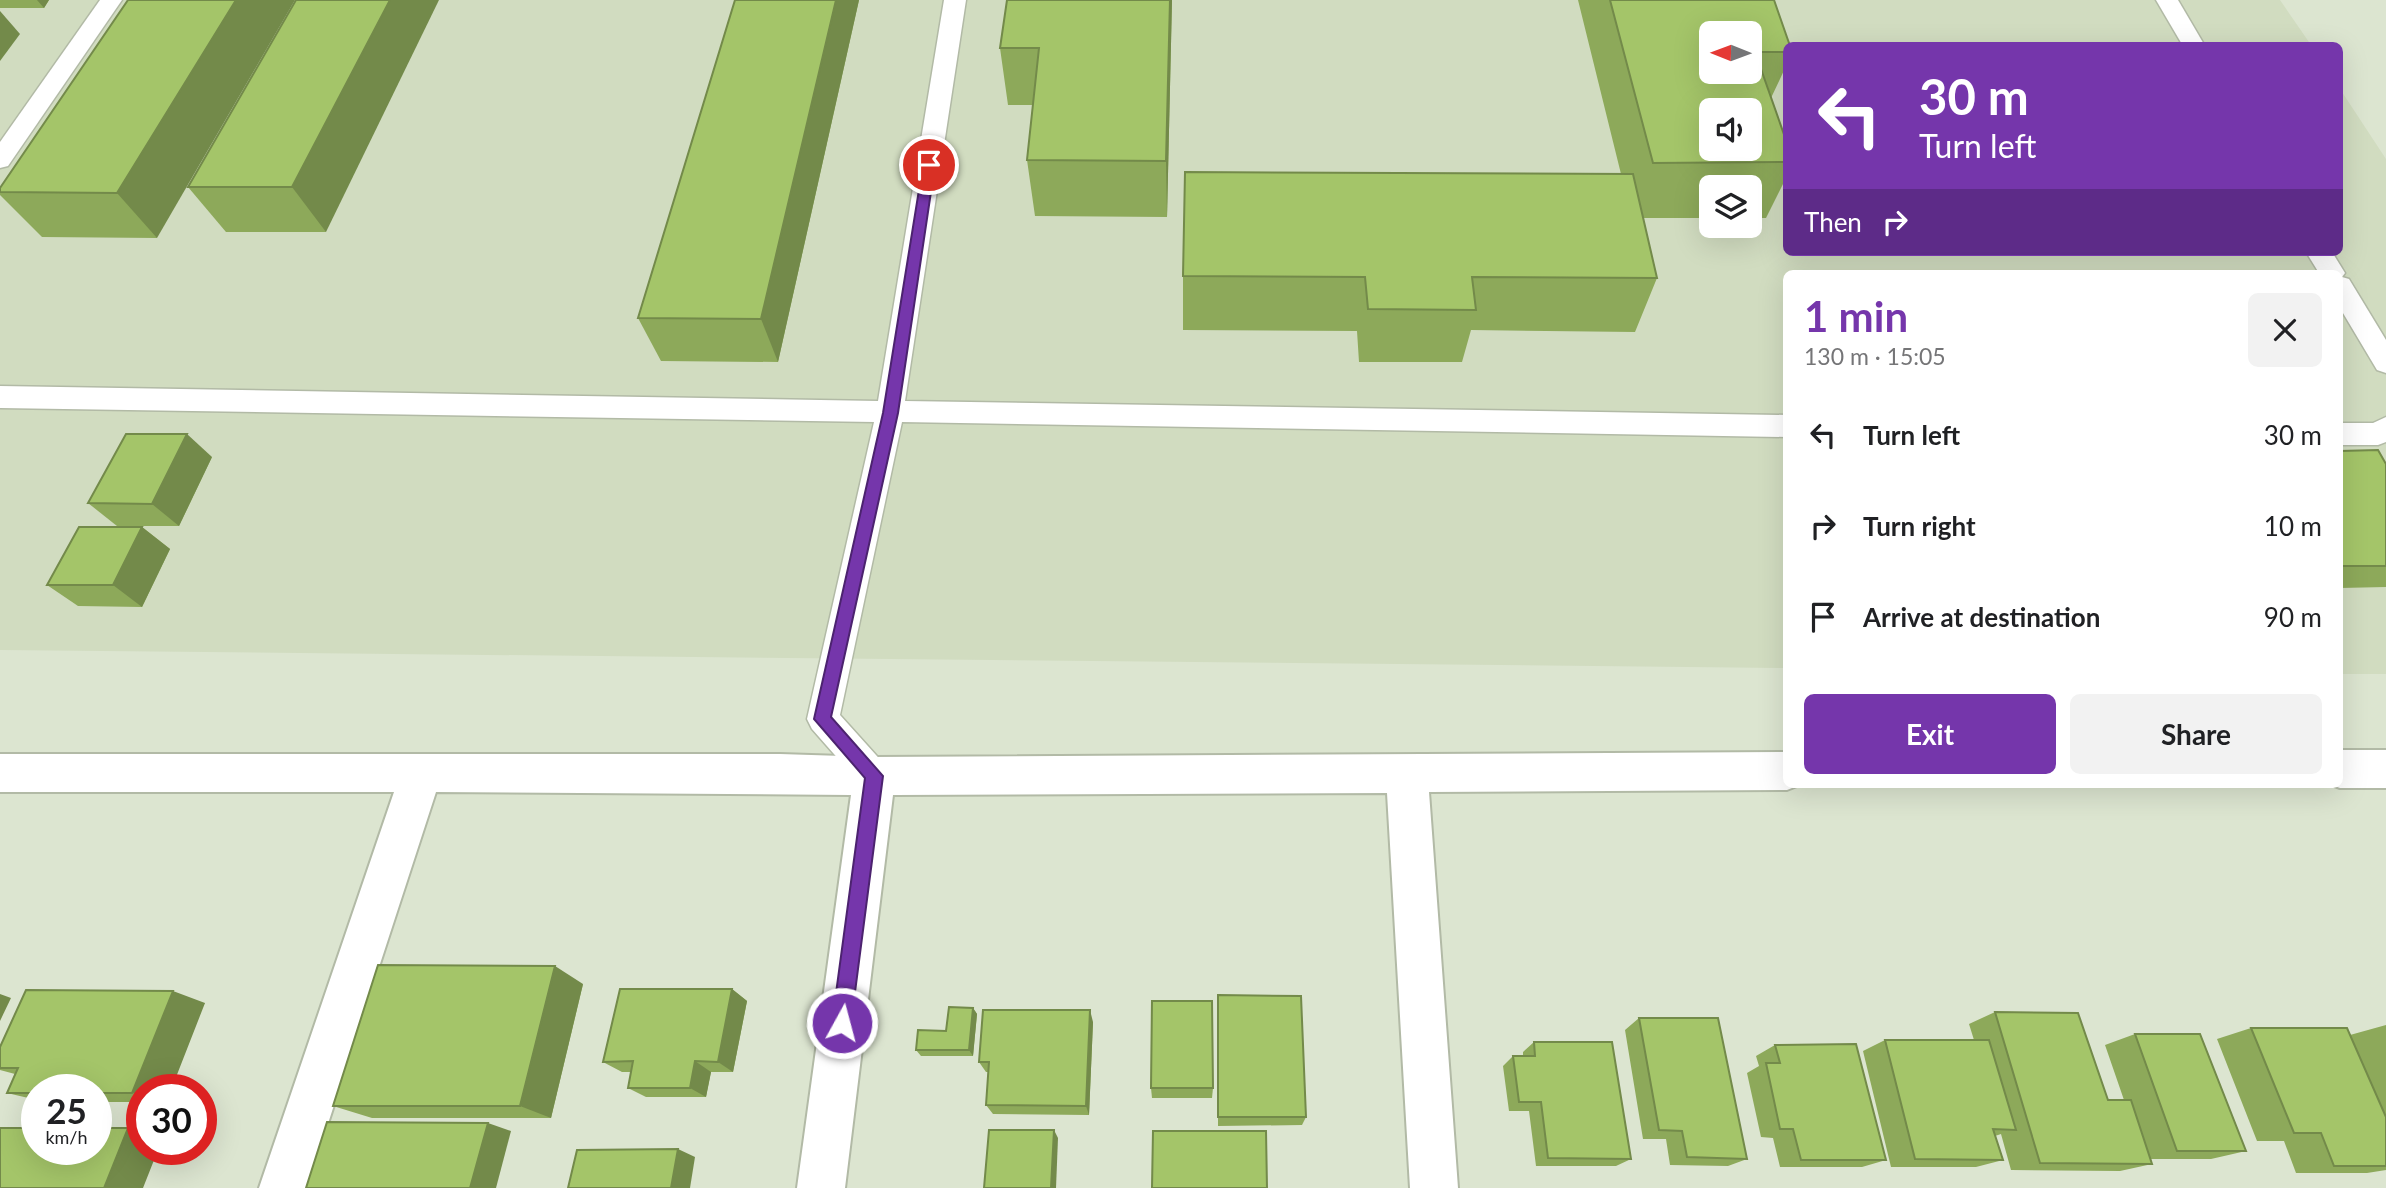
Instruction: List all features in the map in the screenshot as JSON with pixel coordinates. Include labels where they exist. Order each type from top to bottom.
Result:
[{"type":"street","points":[[2343,769],[2386,769]]},
{"type":"street","points":[[0,774],[874,776],[1783,771]]},
{"type":"street","points":[[1407,773],[1434,1188]]},
{"type":"street","points":[[283,1188],[421,774]]},
{"type":"street","points":[[821,1188],[874,776]]},
{"type":"lane","points":[[0,160],[111,0]]},
{"type":"lane","points":[[874,776],[822,719],[890,413],[955,0]]},
{"type":"lane","points":[[2167,0],[2192,42]]},
{"type":"lane","points":[[2343,291],[2386,363]]},
{"type":"lane","points":[[0,397],[1783,426]]},
{"type":"lane","points":[[2343,434],[2378,434],[2386,428]]},
{"type":"shaded area","points":[[0,0],[2280,0],[2309,42],[1783,42],[1783,256],[2343,256],[2343,94],[2386,159],[2386,674],[2343,674],[2343,270],[1783,270],[1783,668],[0,650]]},
{"type":"building","points":[[128,0],[236,0],[117,193],[0,192],[0,188]]},
{"type":"building","points":[[296,0],[390,0],[292,187],[188,187]]},
{"type":"building","points":[[735,0],[836,0],[761,319],[638,318]]},
{"type":"building","points":[[1007,0],[1170,0],[1166,161],[1027,160],[1039,48],[1000,48]]},
{"type":"building","points":[[1610,0],[1774,0],[1789,42],[1783,42],[1783,52],[1762,52],[1762,21],[1699,21],[1699,84],[1762,84],[1762,72],[1783,132],[1783,162],[1653,163]]},
{"type":"building","points":[[1185,172],[1633,174],[1657,278],[1472,277],[1476,310],[1368,309],[1365,277],[1183,276]]},
{"type":"building","points":[[126,434],[187,434],[152,504],[88,503]]},
{"type":"building","points":[[2378,450],[2386,464],[2386,566],[2343,566],[2343,451]]},
{"type":"building","points":[[79,527],[142,527],[113,585],[47,585]]},
{"type":"building","points":[[378,965],[555,966],[520,1106],[333,1106]]},
{"type":"building","points":[[620,989],[732,989],[718,1062],[695,1061],[690,1088],[628,1088],[633,1061],[603,1062]]},
{"type":"building","points":[[26,990],[173,991],[140,1074],[126,1074],[126,1093],[112,1093],[112,1074],[21,1074],[21,1093],[7,1093],[18,1068],[0,1068],[0,1047]]},
{"type":"building","points":[[1218,995],[1301,996],[1306,1117],[1218,1117]]},
{"type":"building","points":[[1152,1001],[1212,1001],[1213,1088],[1151,1088]]},
{"type":"building","points":[[949,1007],[973,1008],[969,1050],[916,1050],[918,1030],[946,1031]]},
{"type":"building","points":[[983,1010],[1090,1010],[1086,1106],[986,1105],[989,1062],[979,1062]]},
{"type":"building","points":[[1995,1012],[2078,1013],[2108,1100],[2131,1100],[2152,1164],[2040,1163]]},
{"type":"building","points":[[1639,1018],[1718,1018],[1747,1159],[1687,1157],[1682,1131],[1659,1130]]},
{"type":"building","points":[[2251,1028],[2347,1028],[2386,1117],[2386,1166],[2334,1166],[2321,1133],[2294,1133]]},
{"type":"building","points":[[2135,1034],[2200,1034],[2246,1151],[2177,1151]]},
{"type":"building","points":[[1885,1040],[1989,1040],[2016,1130],[1993,1129],[2003,1160],[1915,1159]]},
{"type":"building","points":[[1534,1042],[1612,1042],[1631,1159],[1548,1158],[1541,1102],[1519,1102],[1513,1056],[1535,1056]]},
{"type":"building","points":[[1856,1044],[1886,1160],[1801,1160],[1793,1129],[1780,1129],[1766,1063],[1780,1063],[1775,1045]]},
{"type":"building","points":[[327,1122],[488,1123],[470,1188],[306,1188]]},
{"type":"building","points":[[0,1128],[21,1128],[21,1165],[112,1165],[112,1128],[126,1128],[104,1188],[0,1188]]},
{"type":"building","points":[[989,1130],[1054,1130],[1051,1188],[984,1188]]},
{"type":"building","points":[[1153,1131],[1266,1131],[1267,1188],[1152,1188]]},
{"type":"building","points":[[678,1149],[671,1188],[568,1188],[577,1150]]},
{"type":"route","points":[[842,1023],[874,776],[822,719],[890,413],[929,165]]}]
